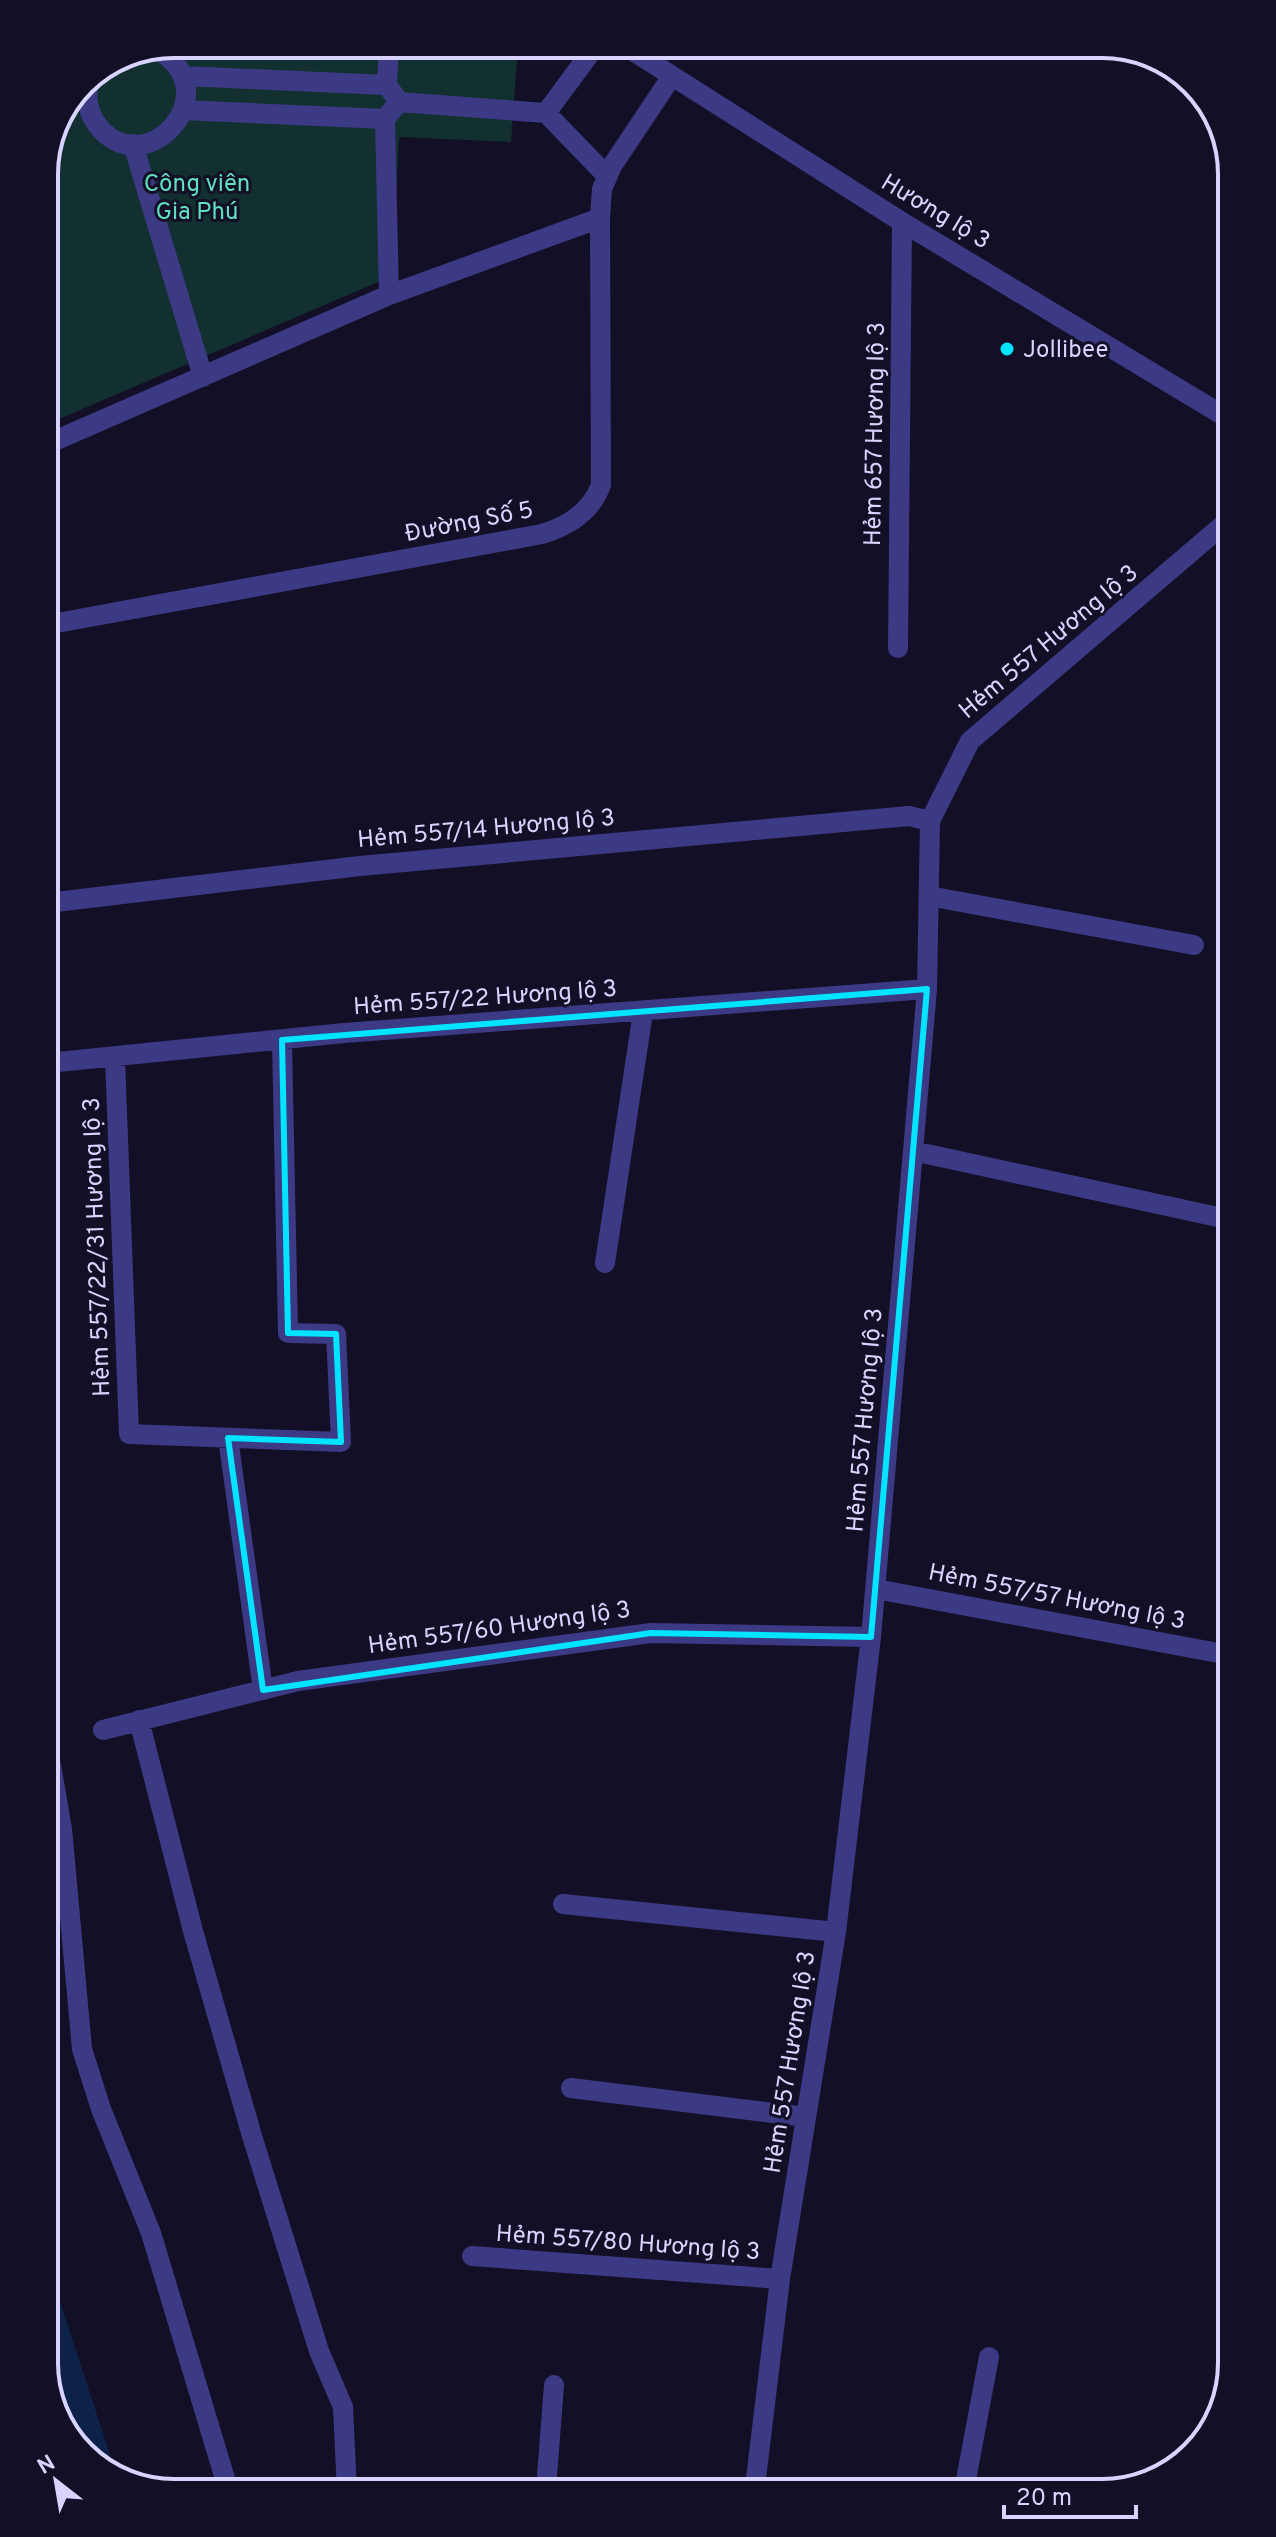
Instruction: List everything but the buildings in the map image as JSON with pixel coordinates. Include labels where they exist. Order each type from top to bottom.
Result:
[{"type":"street","points":[[87,99],[92,117],[105,133],[123,143],[144,144],[163,137],[183,110],[186,96],[183,76],[170,58]]},
{"type":"street","points":[[388,58],[387,85],[399,102]]},
{"type":"street","points":[[546,113],[587,58]]},
{"type":"street","name":"Hương lộ 3","points":[[644,58],[902,222],[1218,412]]},
{"type":"street","points":[[183,76],[387,85]]},
{"type":"street","name":"Đường Số 5","points":[[58,623],[542,534],[575,519],[591,504],[601,485],[602,189],[607,176],[672,76]]},
{"type":"street","points":[[399,102],[546,113],[607,176]]},
{"type":"street","points":[[389,295],[385,119],[399,102]]},
{"type":"street","points":[[183,110],[385,119]]},
{"type":"street","points":[[133,144],[203,377]]},
{"type":"street","points":[[58,439],[389,295],[600,218]]},
{"type":"street","name":"Hẻm 657 Hương lộ 3","points":[[898,648],[902,222]]},
{"type":"street","name":"Hẻm 557 Hương lộ 3","points":[[756,2479],[780,2279],[836,1932],[871,1637],[927,989],[930,821],[970,741],[1218,529]]},
{"type":"street","name":"Hẻm 557/14 Hương lộ 3","points":[[58,902],[376,864],[909,816],[930,821]]},
{"type":"street","points":[[929,896],[1194,945]]},
{"type":"street","name":"Hẻm 557/22 Hương lộ 3","points":[[58,1062],[282,1040],[927,989]]},
{"type":"street","points":[[605,1263],[643,1012]]},
{"type":"street","points":[[263,1690],[228,1438],[341,1442],[336,1334],[288,1333],[282,1040]]},
{"type":"street","name":"Hẻm 557/22/31 Hương lộ 3","points":[[115,1058],[129,1434],[228,1438]]},
{"type":"street","points":[[913,1151],[1218,1217]]},
{"type":"street","name":"Hẻm 557/57 Hương lộ 3","points":[[876,1589],[1218,1653]]},
{"type":"street","name":"Hẻm 557/60 Hương lộ 3","points":[[103,1730],[298,1681],[651,1633],[871,1637]]},
{"type":"street","points":[[139,1720],[193,1931],[252,2136],[319,2351],[343,2407],[346,2479]]},
{"type":"street","points":[[58,1806],[82,2049],[101,2109],[151,2233],[225,2479]]},
{"type":"street","points":[[563,1904],[836,1932]]},
{"type":"street","points":[[571,2088],[806,2117]]},
{"type":"street","name":"Hẻm 557/80 Hương lộ 3","points":[[472,2256],[780,2279]]},
{"type":"street","points":[[966,2479],[989,2357]]},
{"type":"street","points":[[547,2479],[554,2385]]},
{"type":"highlighted area","points":[[927,989],[871,1637],[651,1633],[263,1690],[228,1438],[341,1442],[336,1334],[288,1333],[282,1040]]},
{"type":"green space","name":"Công viên Gia Phú","points":[[174,58],[517,59],[511,142],[399,137],[393,266],[387,276],[58,419],[60,151],[67,130],[92,92],[130,67],[151,60]]},
{"type":"water","points":[[58,2295],[112,2460],[96,2448],[96,2441],[89,2441],[78,2427],[60,2386]]},
{"type":"place","name":"Jollibee","points":[[1007,349]]}]
